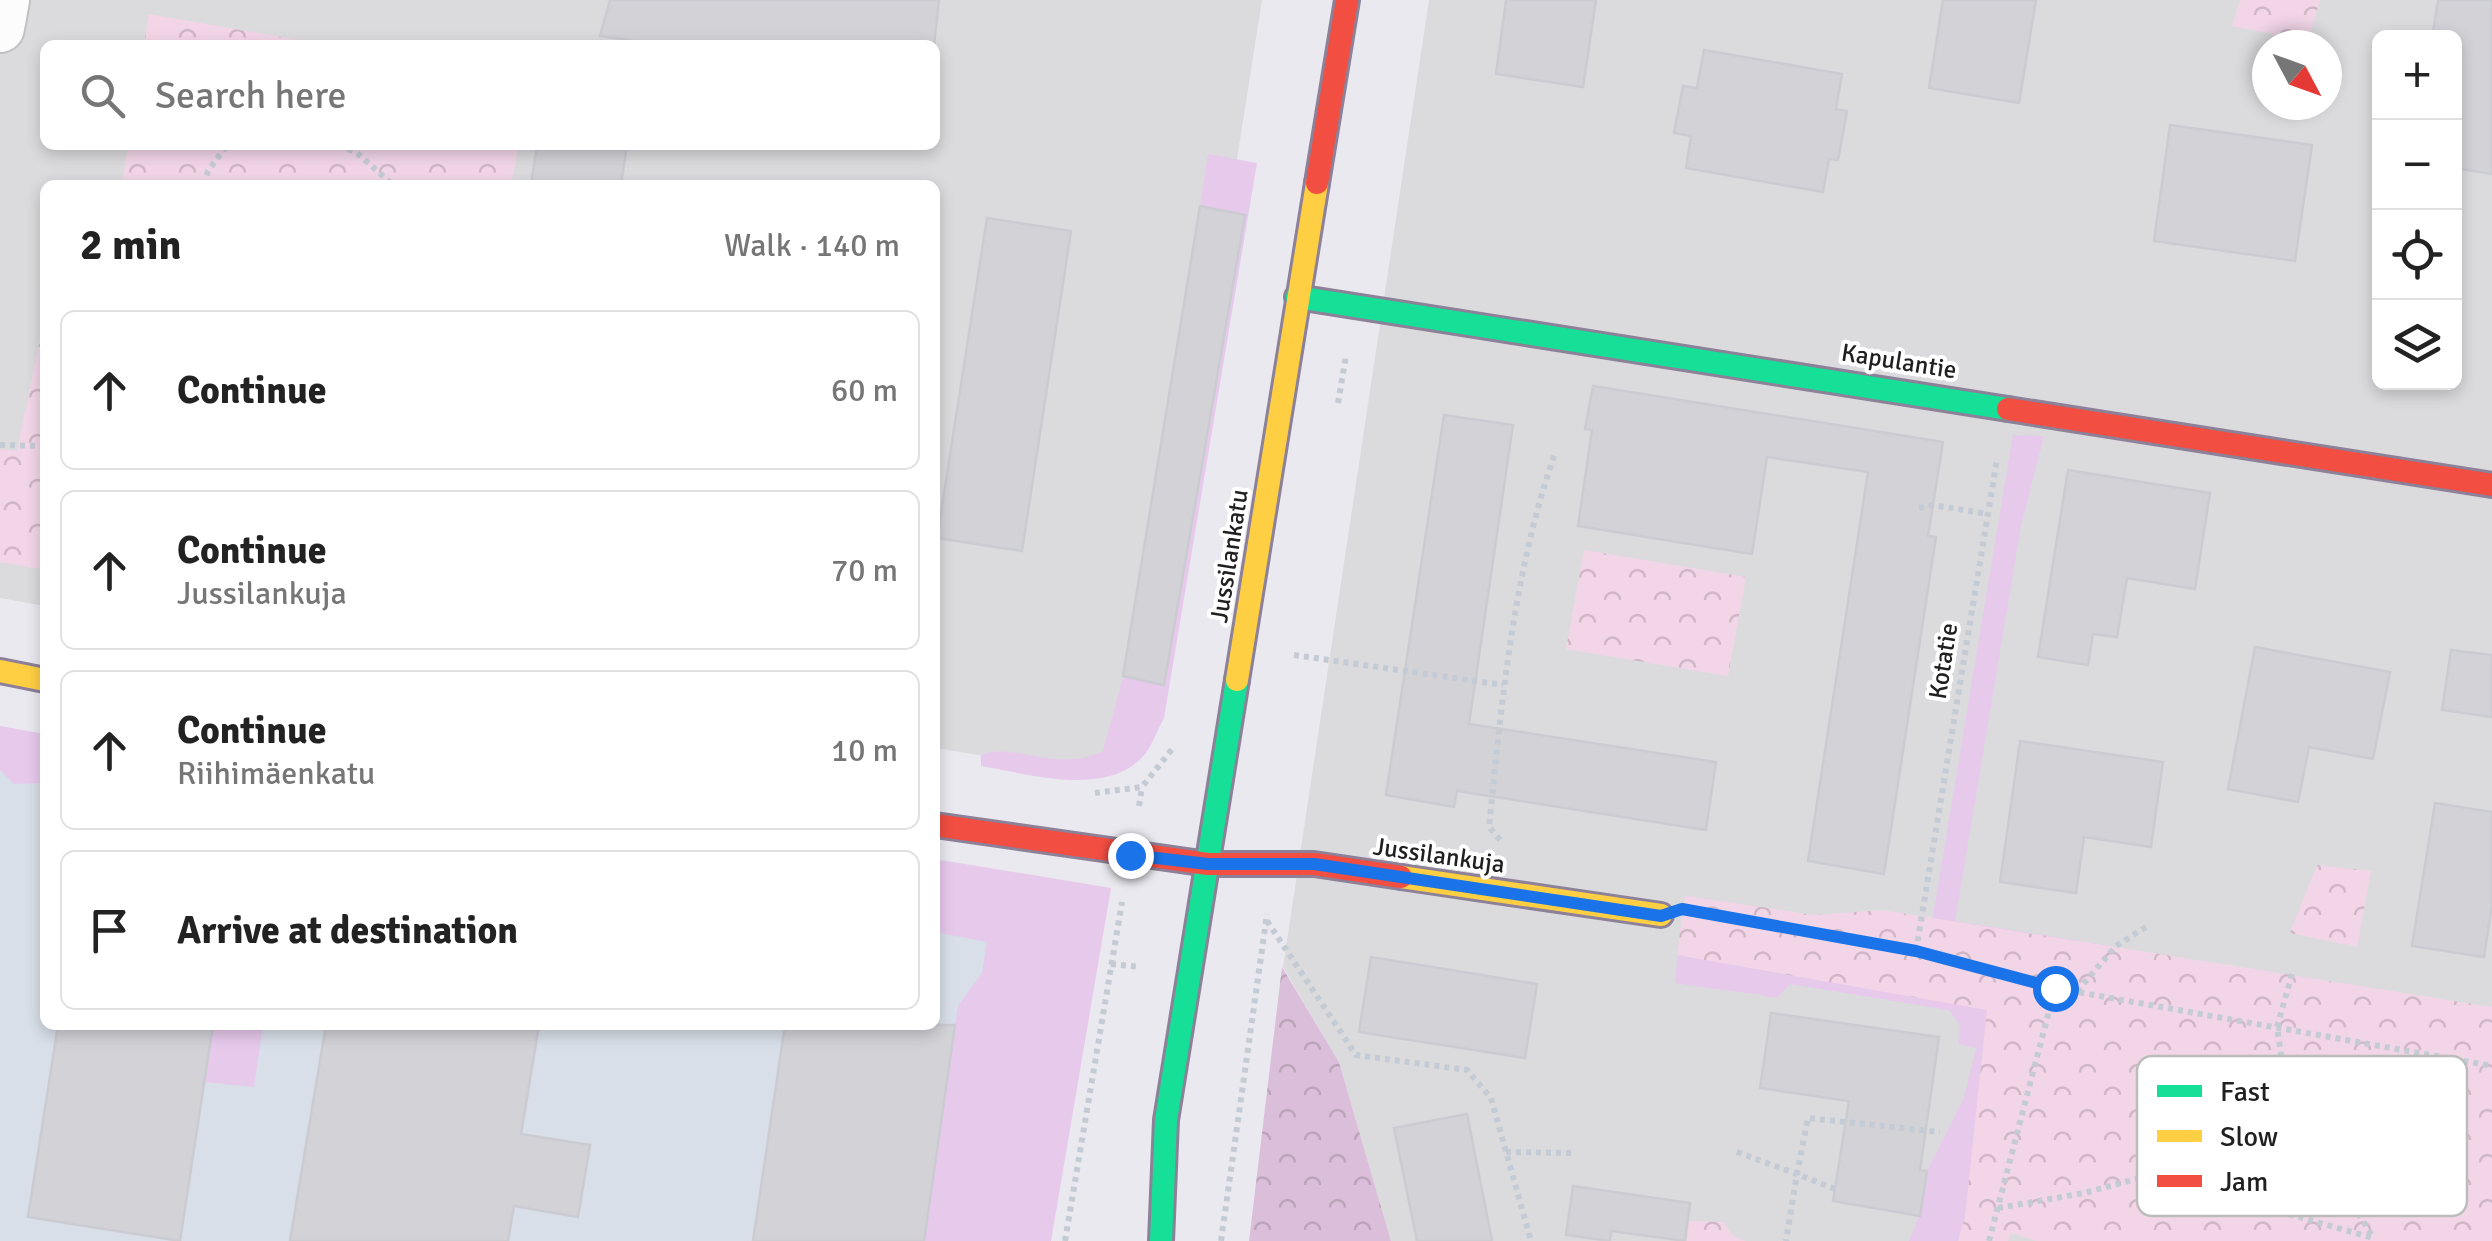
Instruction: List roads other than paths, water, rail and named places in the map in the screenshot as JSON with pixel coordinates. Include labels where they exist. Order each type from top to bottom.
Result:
[{"type":"street","points":[[0,28],[5,0]]},
{"type":"street","name":"Jussilankatu","points":[[1161,1241],[1166,1120],[1347,0]]},
{"type":"street","name":"Kapulantie","points":[[1297,297],[2492,485]]},
{"type":"street","points":[[0,671],[40,679]]},
{"type":"street","name":"Jussilankuja","points":[[940,826],[1208,864],[1275,861],[1661,916]]},
{"type":"street","name":"Jussilankatu","points":[[1141,1189],[1166,1120]]}]
